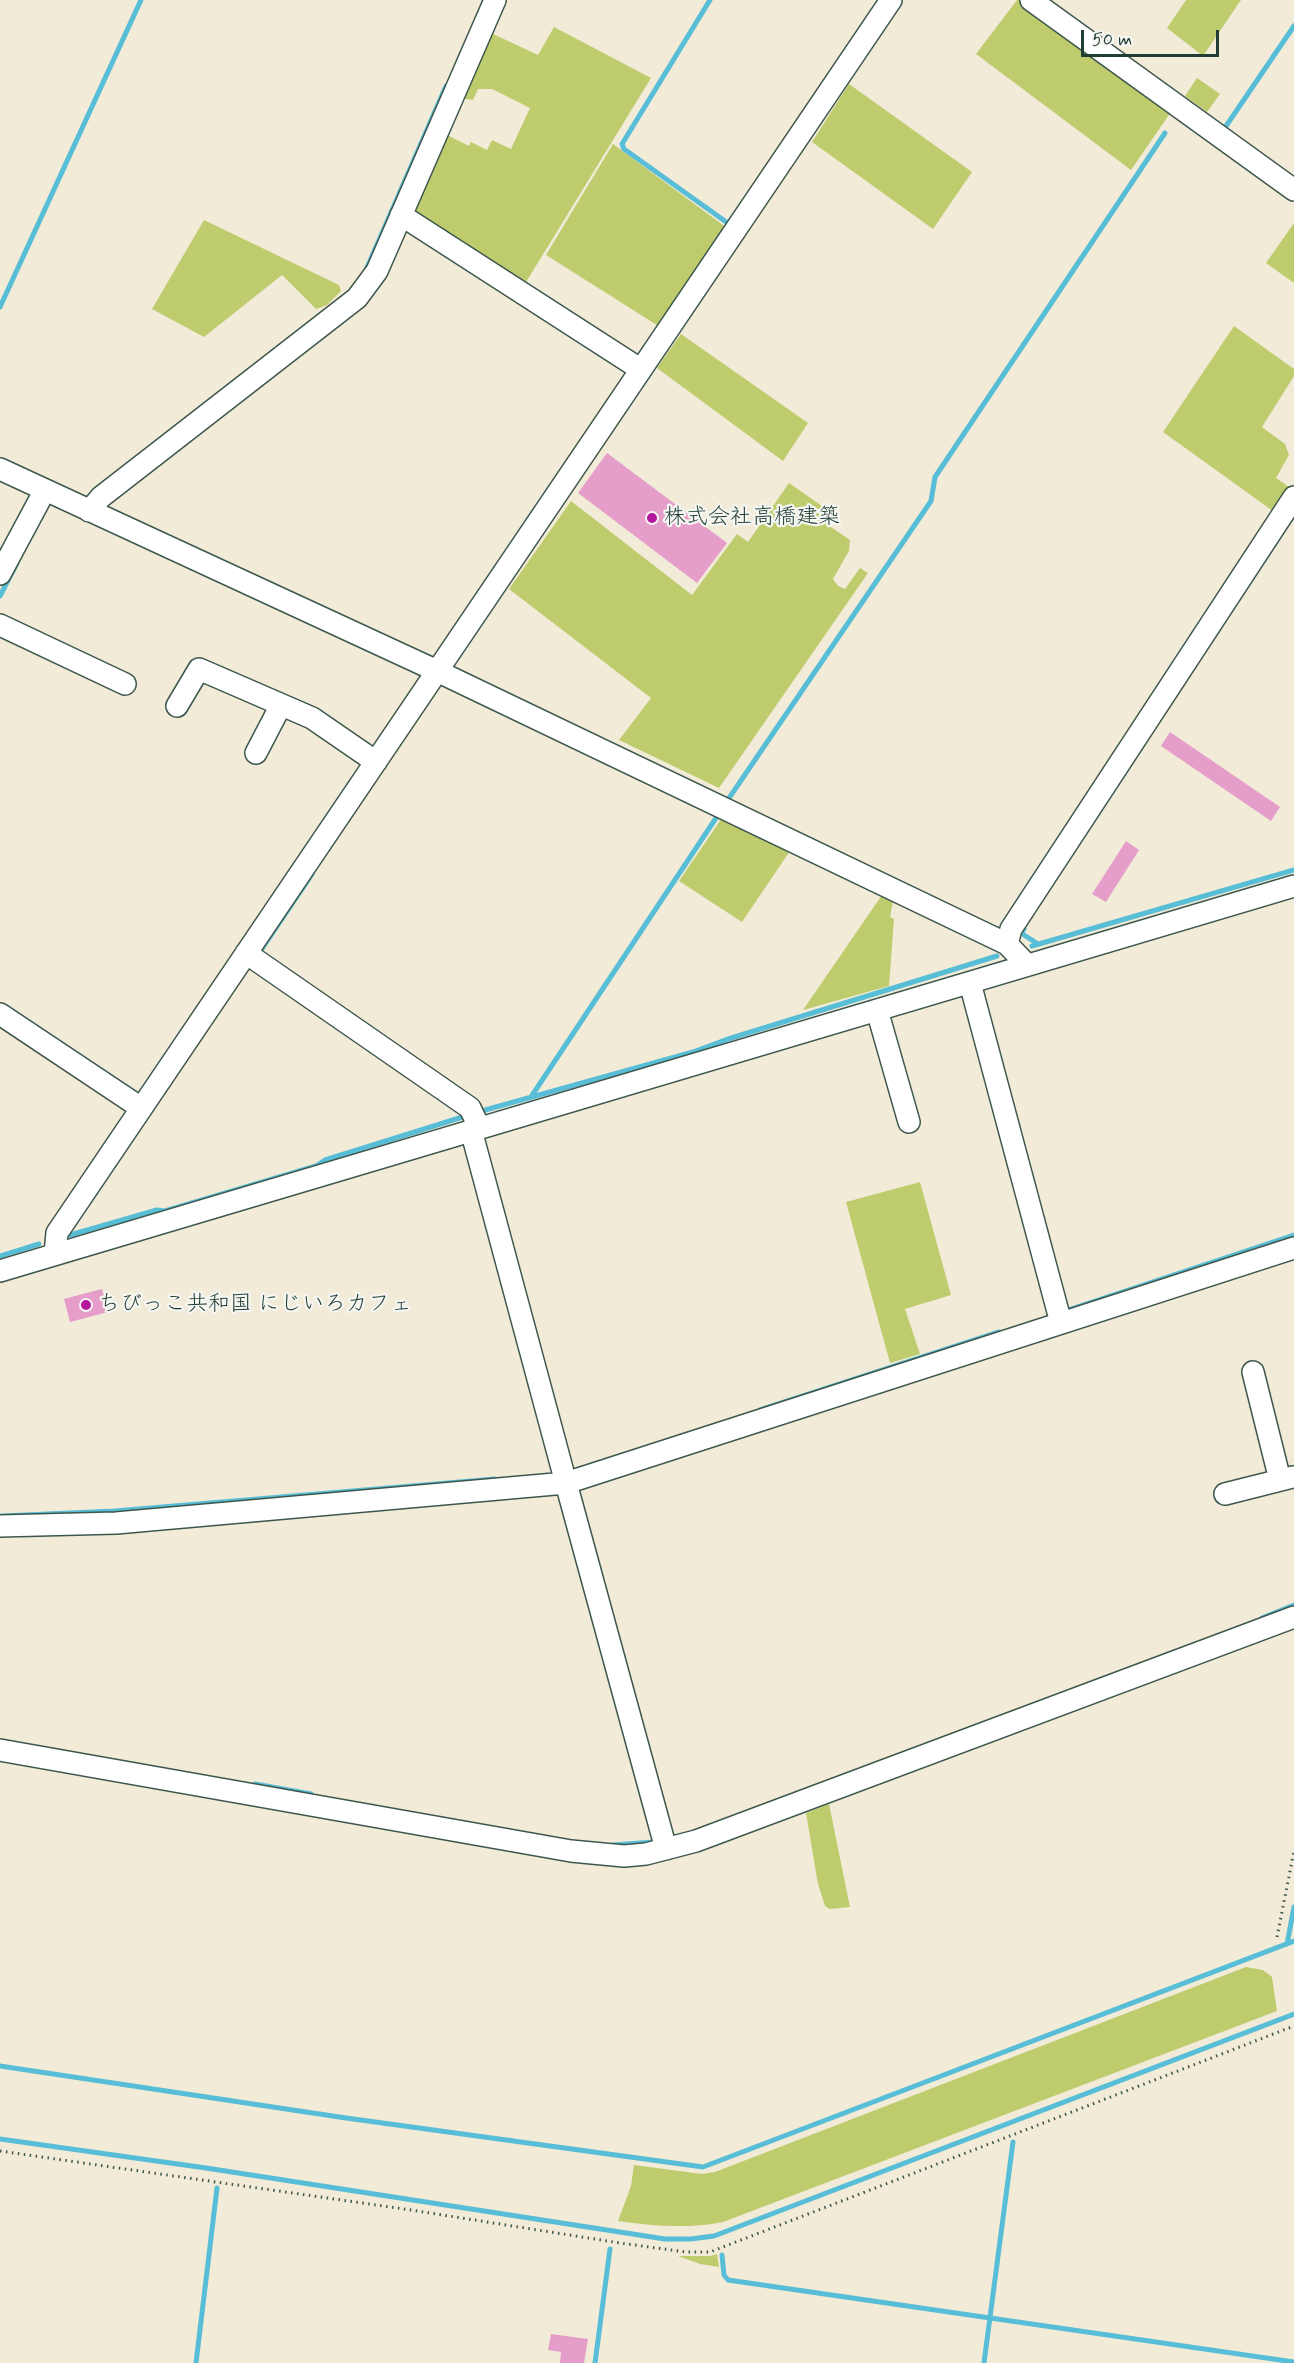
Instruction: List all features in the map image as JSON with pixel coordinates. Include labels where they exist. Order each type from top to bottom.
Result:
[{"type":"street","points":[[89,512],[101,497],[357,298],[377,271],[495,0]]},
{"type":"street","points":[[55,1254],[57,1233],[891,0]]},
{"type":"street","points":[[1031,0],[1294,190]]},
{"type":"street","points":[[401,215],[640,369]]},
{"type":"street","points":[[0,469],[437,671],[722,807],[1009,937],[1027,965]]},
{"type":"street","points":[[0,574],[45,490]]},
{"type":"street","points":[[1009,937],[1294,497]]},
{"type":"street","points":[[0,625],[125,684]]},
{"type":"street","points":[[177,706],[199,669],[312,718],[376,762]]},
{"type":"street","points":[[256,753],[281,705]]},
{"type":"street","points":[[0,1271],[1294,885]]},
{"type":"street","points":[[246,953],[470,1108],[566,1483],[664,1843]]},
{"type":"street","points":[[970,983],[1059,1316]]},
{"type":"street","points":[[877,1010],[909,1122]]},
{"type":"street","points":[[0,1014],[141,1108]]},
{"type":"street","points":[[0,1526],[116,1523],[566,1483],[1059,1316],[1294,1248]]},
{"type":"street","points":[[1225,1494],[1287,1478],[1253,1372]]},
{"type":"street","points":[[0,1750],[571,1851],[624,1856],[664,1843],[708,1837],[1294,1617]]},
{"type":"path","points":[[1277,1937],[1294,1851]]},
{"type":"path","points":[[0,2151],[399,2208],[620,2243],[711,2253],[1294,2026]]},
{"type":"green space","points":[[1017,0],[1023,0],[1173,109],[1131,170],[976,54]]},
{"type":"green space","points":[[1186,0],[1241,0],[1203,56],[1167,28]]},
{"type":"green space","points":[[554,27],[651,78],[523,287],[408,214],[445,134],[469,146],[471,142],[487,150],[492,140],[511,149],[530,108],[492,89],[478,89],[473,100],[459,98],[489,32],[538,55]]},
{"type":"green space","points":[[1197,78],[1220,94],[1207,112],[1185,96]]},
{"type":"green space","points":[[849,84],[972,172],[933,229],[812,142]]},
{"type":"green space","points":[[613,144],[727,228],[660,327],[546,255]]},
{"type":"green space","points":[[204,220],[339,285],[341,291],[327,305],[316,309],[282,275],[204,337],[152,309]]},
{"type":"green space","points":[[1294,223],[1294,283],[1266,263]]},
{"type":"green space","points":[[1234,326],[1294,369],[1294,376],[1262,427],[1285,444],[1289,455],[1276,478],[1292,489],[1277,514],[1163,432]]},
{"type":"green space","points":[[681,334],[808,423],[783,461],[657,368]]},
{"type":"green space","points":[[789,483],[832,513],[828,525],[850,540],[849,551],[833,579],[838,586],[845,589],[860,568],[868,573],[719,788],[619,740],[651,698],[509,589],[571,501],[692,595],[737,534],[748,542]]},
{"type":"green space","points":[[724,815],[792,848],[742,922],[679,881]]},
{"type":"green space","points":[[884,892],[894,896],[890,917],[894,919],[889,986],[803,1010]]},
{"type":"green space","points":[[920,1182],[951,1295],[905,1309],[920,1354],[890,1363],[846,1202]]},
{"type":"green space","points":[[829,1804],[850,1907],[830,1909],[825,1906],[818,1884],[806,1813]]},
{"type":"green space","points":[[1246,1967],[1263,1970],[1272,1977],[1277,2011],[723,2222],[696,2226],[670,2226],[618,2221],[631,2186],[634,2165],[702,2174],[715,2172]]},
{"type":"green space","points":[[717,2254],[719,2267],[700,2264],[678,2256],[710,2256]]},
{"type":"building","name":"株式会社高橋建築","points":[[607,453],[727,543],[697,583],[578,493]]},
{"type":"building","points":[[1170,732],[1280,807],[1271,821],[1161,746]]},
{"type":"building","points":[[1126,841],[1139,850],[1106,902],[1092,894]]},
{"type":"building","name":"ちびっこ共和国 にじいろカフェ","points":[[102,1289],[108,1312],[70,1322],[64,1299]]},
{"type":"building","points":[[551,2334],[588,2339],[584,2363],[560,2363],[561,2352],[548,2350]]},
{"type":"waterway","points":[[0,307],[141,0]]},
{"type":"waterway","points":[[710,0],[622,144],[624,149],[729,224]]},
{"type":"waterway","points":[[1224,129],[1294,26]]},
{"type":"waterway","points":[[366,270],[446,86]]},
{"type":"waterway","points":[[725,804],[931,501],[935,477],[1165,133]]},
{"type":"waterway","points":[[0,596],[17,563]]},
{"type":"waterway","points":[[531,1097],[720,812]]},
{"type":"waterway","points":[[1032,946],[1294,870]]},
{"type":"waterway","points":[[257,956],[312,874]]},
{"type":"waterway","points":[[1024,929],[1021,933],[1038,944]]},
{"type":"waterway","points":[[478,1112],[693,1052],[728,1039],[997,956]]},
{"type":"waterway","points":[[70,1235],[157,1210],[165,1211],[316,1166],[325,1160],[469,1115]]},
{"type":"waterway","points":[[1062,1312],[1294,1235]]},
{"type":"waterway","points":[[0,1256],[39,1244]]},
{"type":"waterway","points":[[760,1410],[999,1332]]},
{"type":"waterway","points":[[2,1516],[115,1511],[495,1479]]},
{"type":"waterway","points":[[1262,1618],[1294,1605]]},
{"type":"waterway","points":[[255,1784],[311,1794]]},
{"type":"waterway","points":[[613,1845],[654,1842]]},
{"type":"waterway","points":[[1287,1944],[1294,1907]]},
{"type":"waterway","points":[[0,2066],[346,2118],[703,2167],[1294,1941]]},
{"type":"waterway","points":[[0,2139],[206,2168],[665,2239],[691,2239],[714,2236],[1294,2014]]},
{"type":"waterway","points":[[984,2363],[1013,2142]]},
{"type":"waterway","points":[[196,2363],[217,2188]]},
{"type":"waterway","points":[[595,2363],[610,2249]]},
{"type":"waterway","points":[[722,2255],[724,2275],[728,2280],[1294,2362]]},
{"type":"place","name":"株式会社高橋建築","points":[[652,518]]},
{"type":"place","name":"ちびっこ共和国 にじいろカフェ","points":[[86,1305]]}]
